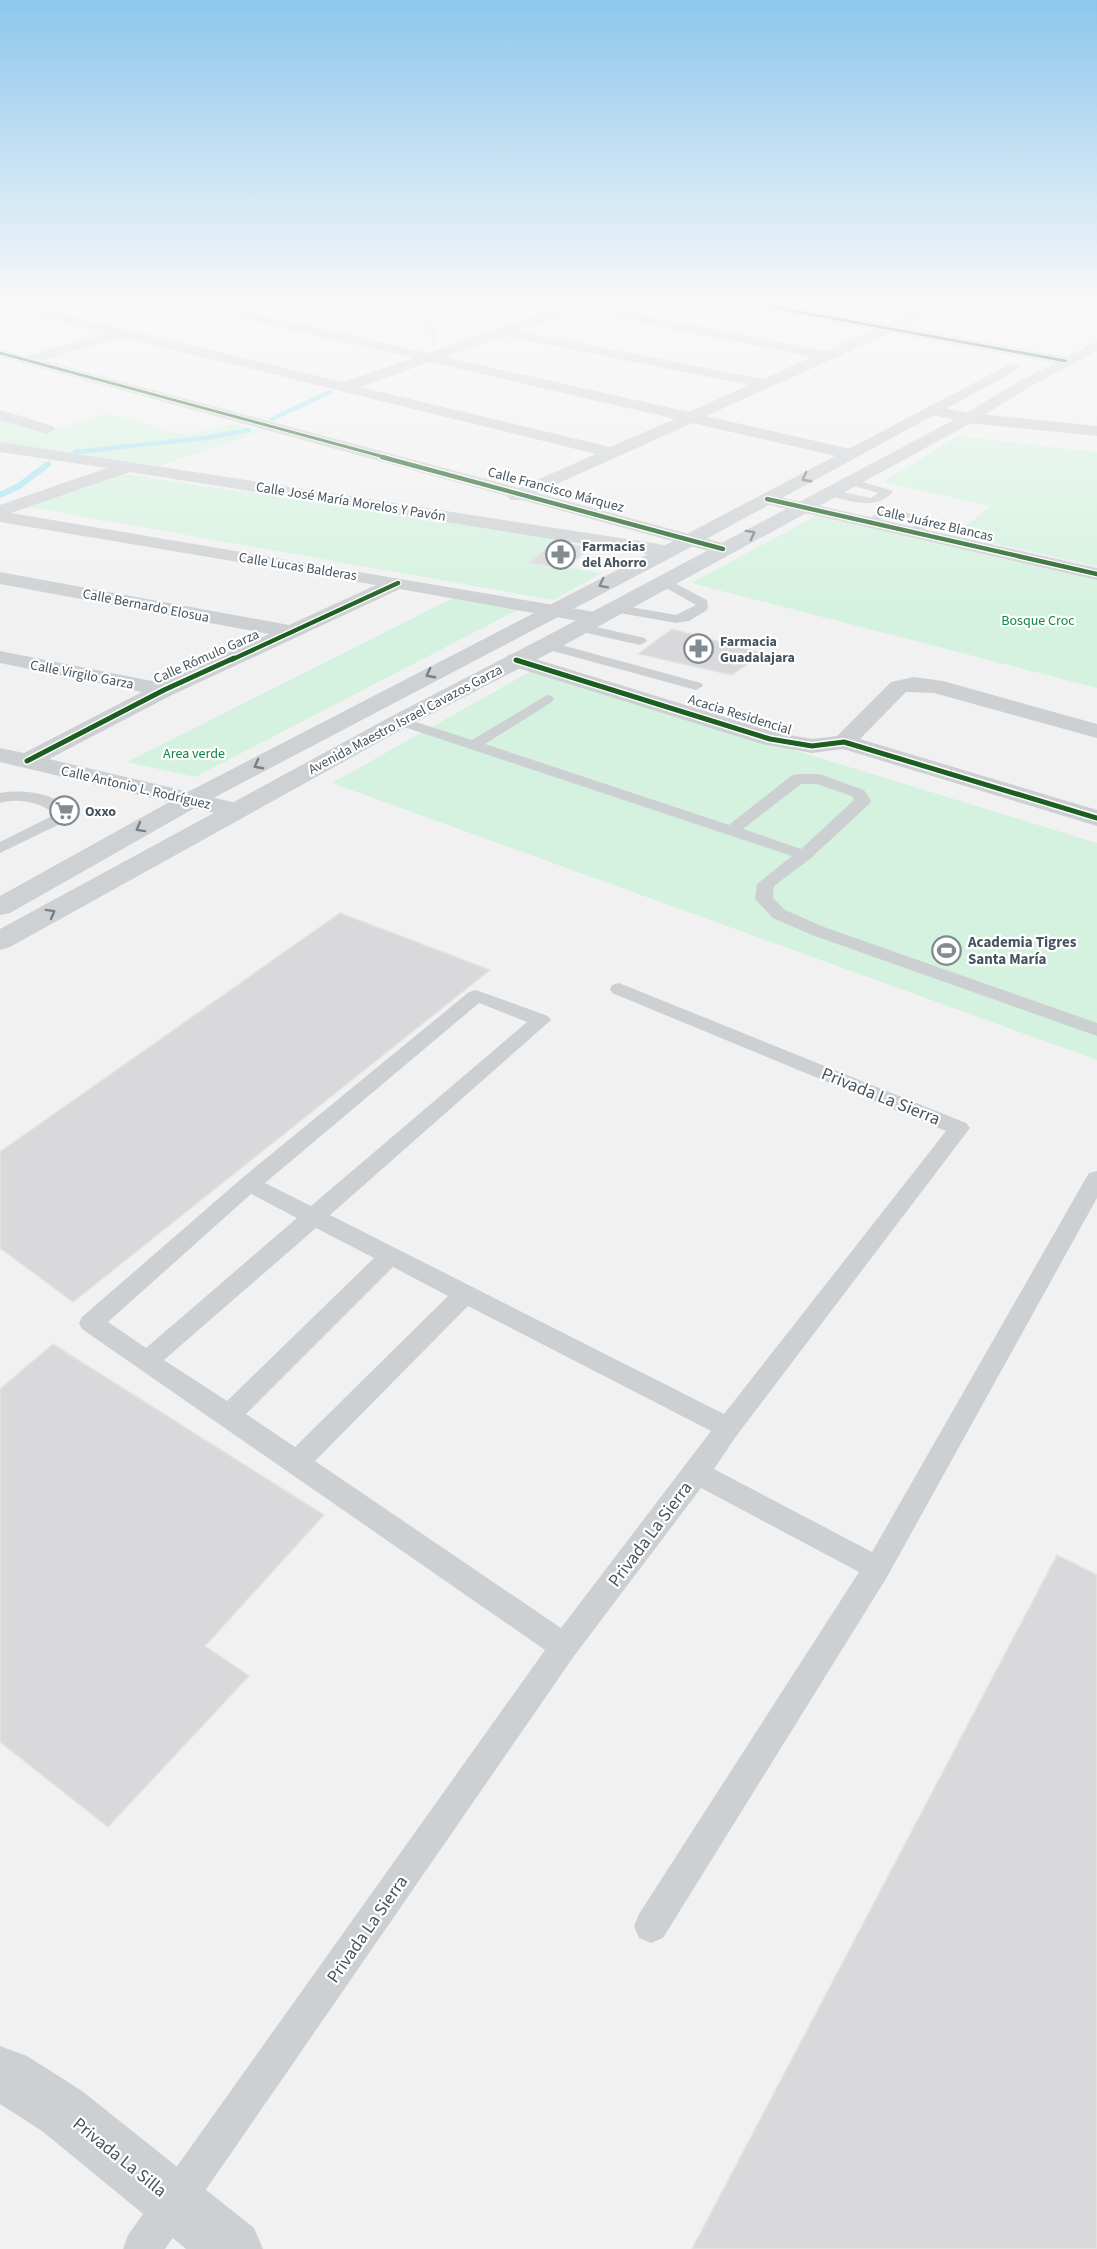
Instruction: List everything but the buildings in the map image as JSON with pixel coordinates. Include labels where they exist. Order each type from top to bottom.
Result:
[{"type":"main road","name":"Avenida Maestro Israel Cavazos Garza","points":[[2,904],[191,800],[690,540],[939,406]]},
{"type":"main road","name":"Avenida Maestro Israel Cavazos Garza","points":[[0,941],[400,721],[547,645],[989,406]]},
{"type":"street","name":"Calle Francisco Márquez","points":[[197,406],[723,549]]},
{"type":"street","points":[[421,406],[613,453]]},
{"type":"street","points":[[640,406],[849,454]]},
{"type":"street","points":[[466,518],[718,406]]},
{"type":"street","points":[[931,410],[969,418],[1097,431]]},
{"type":"street","points":[[0,415],[47,429]]},
{"type":"street","name":"Calle José María Morelos Y Pavón","points":[[0,447],[466,518],[667,552],[700,561]]},
{"type":"street","points":[[0,511],[129,467]]},
{"type":"street","name":"Calle Juárez Blancas","points":[[767,499],[1097,574]]},
{"type":"street","name":"Calle Lucas Balderas","points":[[0,518],[596,617]]},
{"type":"street","name":"Calle Bernardo Elosua","points":[[0,578],[292,632]]},
{"type":"street","name":"Calle Rómulo Garza","points":[[27,761],[164,690],[398,583]]},
{"type":"street","name":"Calle Virgilo Garza","points":[[0,657],[164,690]]},
{"type":"street","name":"Acacia Residencial","points":[[516,660],[770,739],[812,746],[844,742],[1097,818]]},
{"type":"street","points":[[844,742],[899,687],[914,684],[935,686],[1097,731]]},
{"type":"street","name":"Calle Antonio L. Rodríguez","points":[[0,755],[98,780],[236,810]]},
{"type":"street","name":"Privada La Silla","points":[[2,2067],[62,2111],[233,2249]]},
{"type":"lane","points":[[828,492],[871,501],[887,492],[848,482]]},
{"type":"lane","points":[[596,617],[676,619],[684,618],[702,607],[702,603],[663,581]]},
{"type":"lane","points":[[596,617],[640,641]]},
{"type":"lane","points":[[547,645],[696,686]]},
{"type":"lane","points":[[472,746],[547,699]]},
{"type":"lane","points":[[400,721],[804,855]]},
{"type":"lane","points":[[730,832],[797,779],[819,779],[862,796],[863,801],[804,855],[766,884],[764,899],[779,914],[818,931],[1097,1030]]},
{"type":"lane","points":[[0,798],[16,795],[29,797],[62,811],[56,820],[0,848]]},
{"type":"lane","name":"Privada La Sierra","points":[[142,2249],[564,1647],[697,1473],[728,1428],[959,1128],[619,989]]},
{"type":"lane","points":[[147,1361],[541,1020],[476,996],[249,1184],[91,1323],[147,1361],[229,1415],[564,1647]]},
{"type":"lane","points":[[651,1926],[877,1568],[1097,1178]]},
{"type":"lane","points":[[249,1184],[728,1428]]},
{"type":"lane","points":[[229,1415],[390,1256]]},
{"type":"lane","points":[[297,1462],[465,1294]]},
{"type":"lane","points":[[697,1473],[877,1568]]},
{"type":"green space","points":[[107,413],[184,435],[234,424],[262,431],[159,466],[0,442],[0,420],[44,433]]},
{"type":"green space","points":[[958,436],[1097,452],[1097,566],[955,535],[990,506],[883,482]]},
{"type":"green space","points":[[125,474],[557,539],[530,562],[602,573],[553,600],[29,507]]},
{"type":"green space","name":"Bosque Croc","points":[[816,516],[1097,580],[1097,688],[691,583]]},
{"type":"green space","name":"Area verde","points":[[455,597],[521,608],[195,777],[127,762]]},
{"type":"green space","name":"Academia Tigres Santa María","points":[[533,670],[1097,843],[1097,1060],[332,783]]},
{"type":"waterway","points":[[272,419],[300,406]]},
{"type":"waterway","points":[[75,452],[206,438],[249,430]]},
{"type":"waterway","points":[[0,495],[19,486],[48,464]]},
{"type":"cycle path","points":[[195,406],[723,549]]},
{"type":"cycle path","points":[[767,499],[1097,574]]},
{"type":"cycle path","points":[[27,761],[164,690],[398,583]]},
{"type":"cycle path","points":[[516,660],[770,739],[812,746],[844,742],[1097,818]]},
{"type":"place","name":"Farmacias del Ahorro","points":[[561,554]]},
{"type":"place","name":"Farmacia Guadalajara","points":[[699,649]]},
{"type":"place","name":"Oxxo","points":[[64,811]]},
{"type":"place","name":"Academia Tigres Santa María","points":[[947,951]]}]
